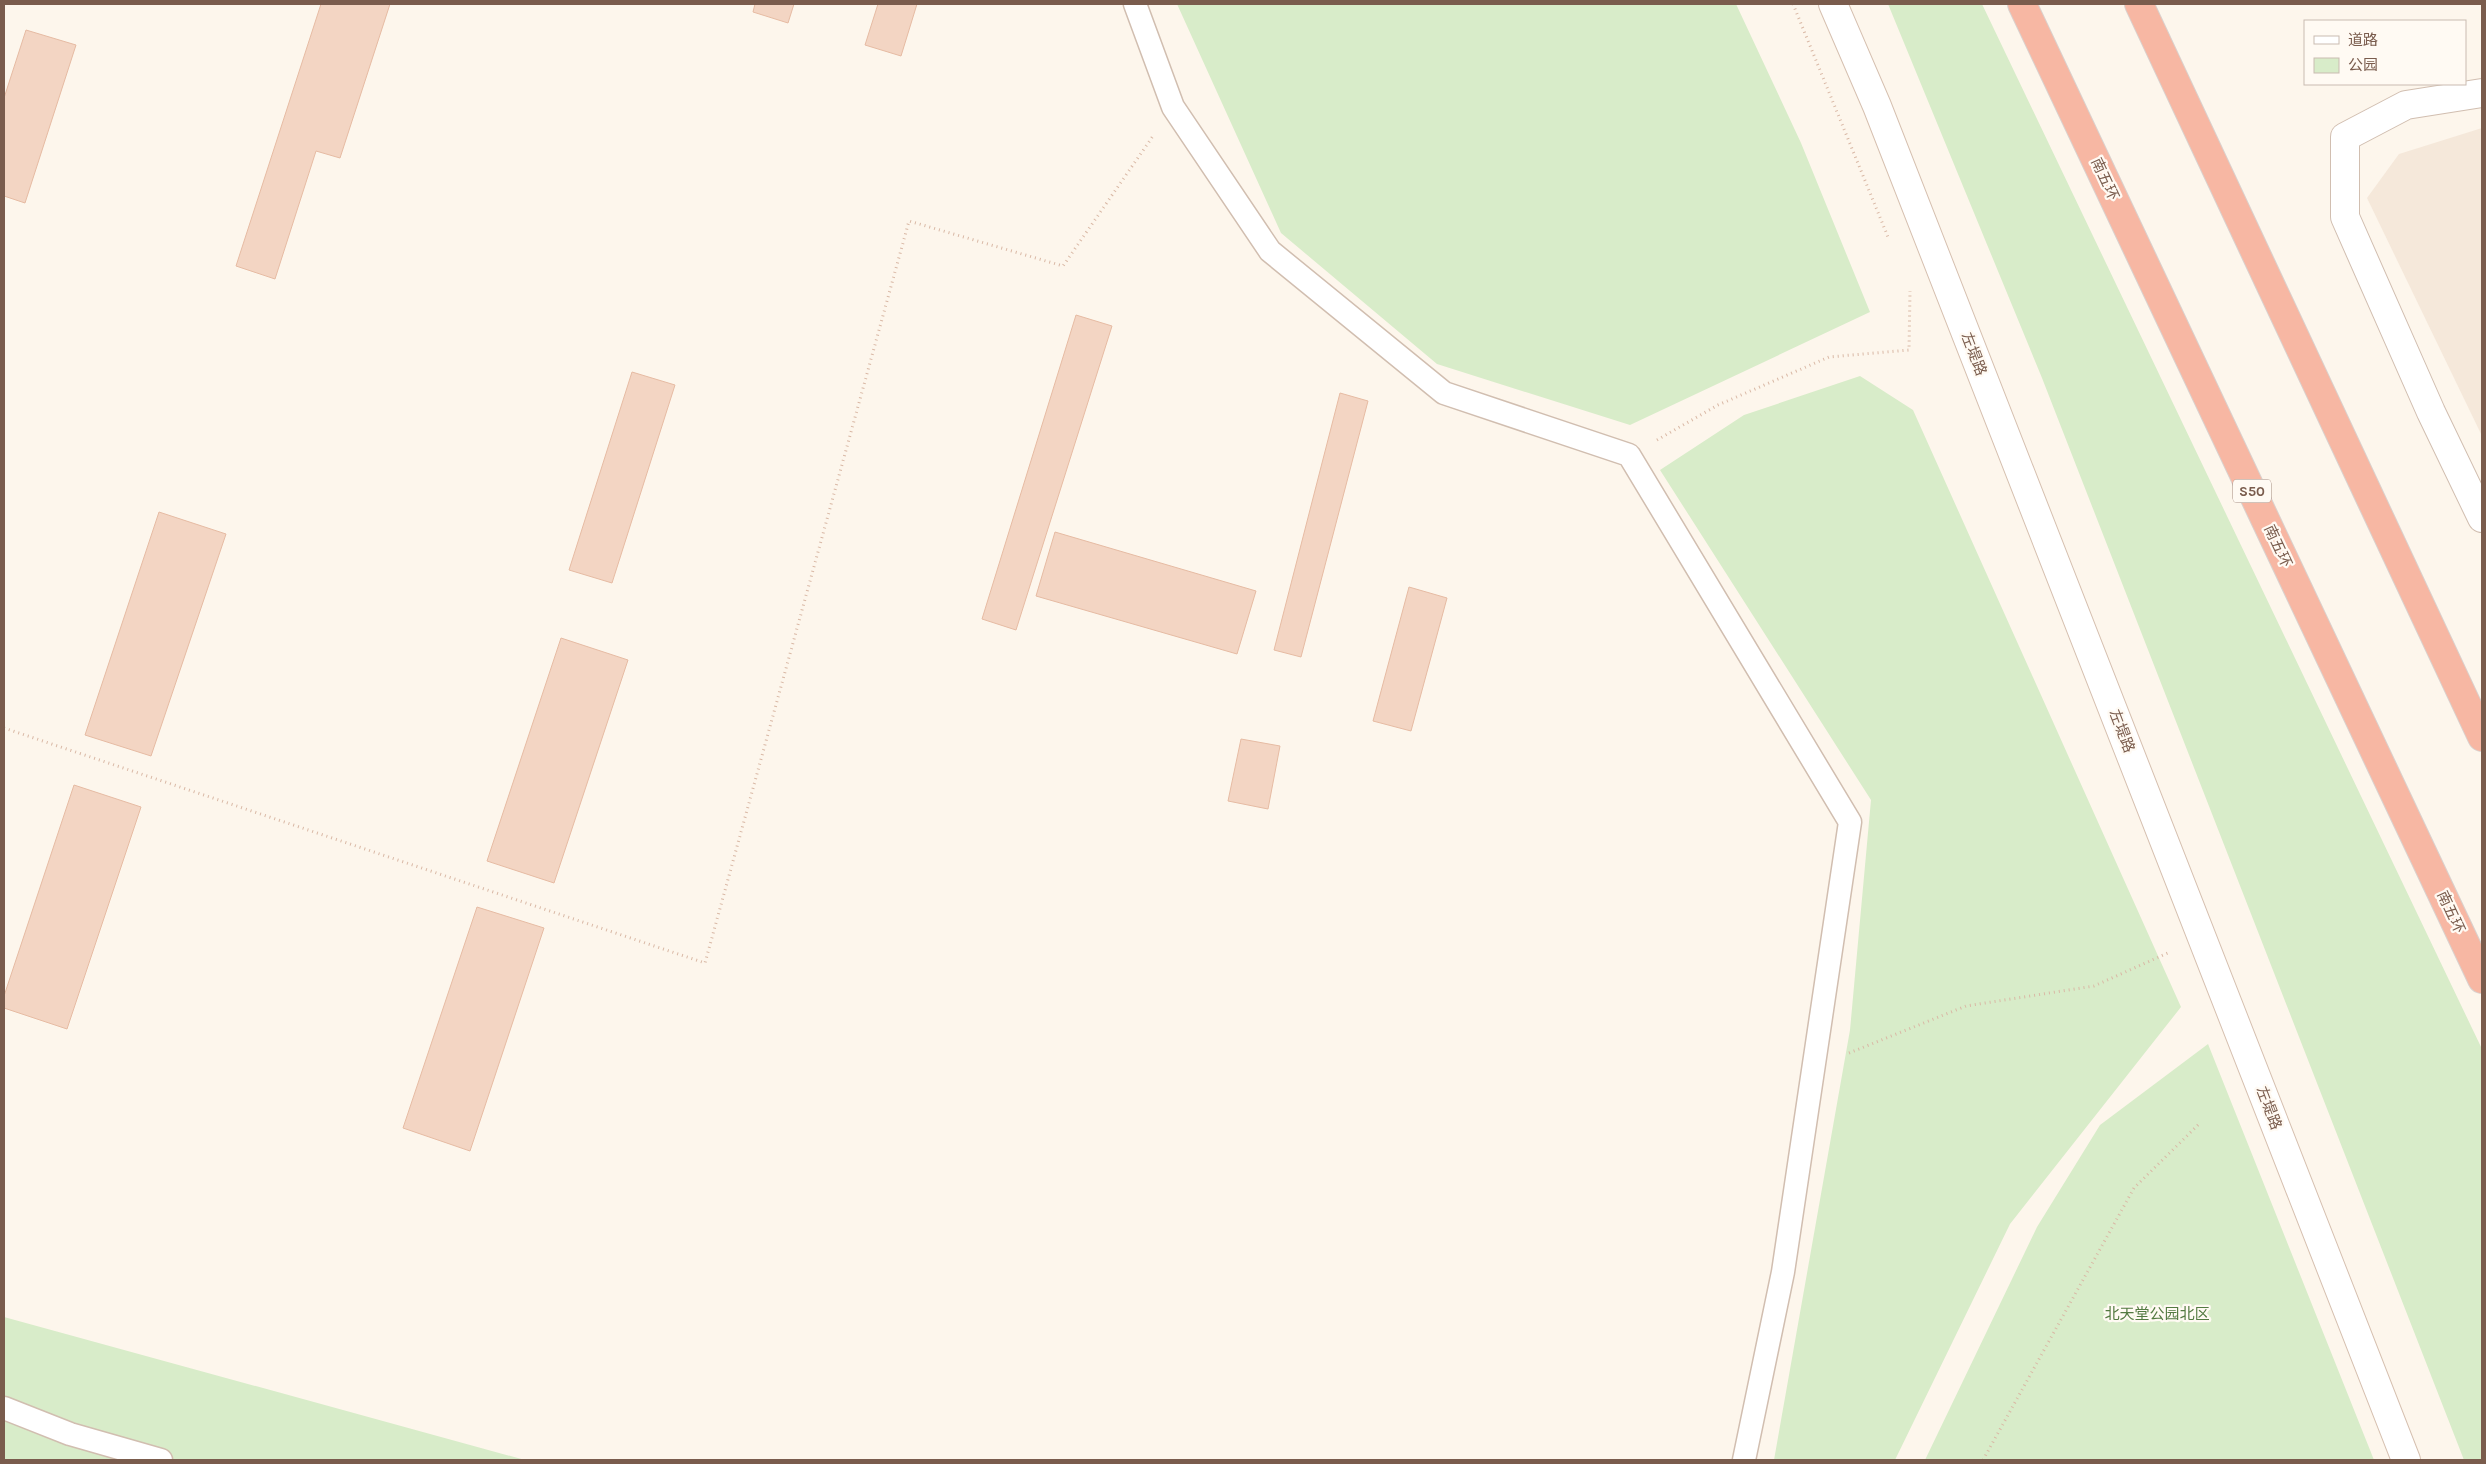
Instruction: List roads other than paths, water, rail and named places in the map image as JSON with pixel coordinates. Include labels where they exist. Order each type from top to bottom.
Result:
[{"type":"highway","name":"南五环","points":[[2022,4],[2482,979]]},
{"type":"highway","points":[[2139,4],[2482,737]]},
{"type":"main road","name":"左堤路","points":[[1832,4],[1877,106],[2406,1460]]},
{"type":"main road","points":[[2482,92],[2406,105],[2345,137],[2345,217],[2431,412],[2482,518]]},
{"type":"lane","points":[[1135,4],[1173,107],[1270,251],[1444,393],[1630,455],[1850,822],[1783,1272],[1744,1460]]},
{"type":"lane","points":[[4,1408],[70,1434],[161,1460]]},
{"type":"park label","name":"北天堂公园北区","points":[[2157,1314]]}]
